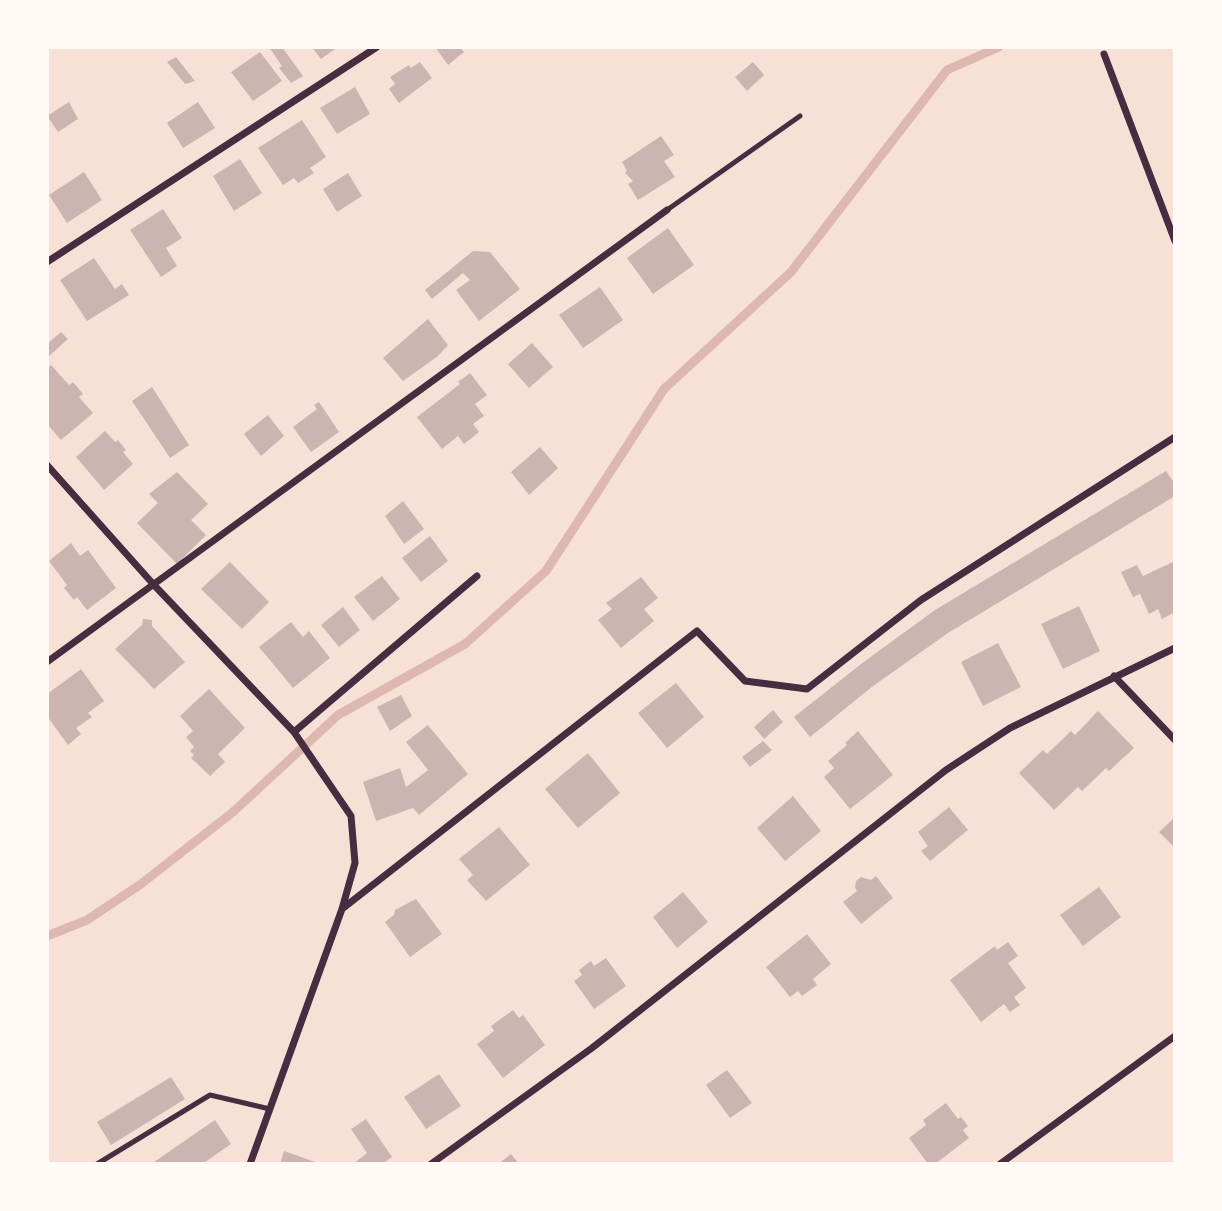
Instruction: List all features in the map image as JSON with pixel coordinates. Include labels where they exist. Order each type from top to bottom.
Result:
[{"type":"street","points":[[47,262],[377,47]]},
{"type":"street","points":[[1104,54],[1175,240]]},
{"type":"street","points":[[47,662],[667,210]]},
{"type":"street","points":[[342,909],[696,631],[745,681],[807,689],[920,600],[1175,437]]},
{"type":"street","points":[[47,465],[154,585],[296,735],[351,816],[355,863],[342,909],[250,1164]]},
{"type":"street","points":[[296,735],[477,576]]},
{"type":"street","points":[[431,1164],[592,1048],[946,771],[1010,728],[1175,648]]},
{"type":"street","points":[[1114,676],[1175,740]]},
{"type":"street","points":[[1000,1164],[1175,1036]]},
{"type":"lane","points":[[667,210],[800,116]]},
{"type":"lane","points":[[97,1164],[211,1095],[270,1109]]},
{"type":"building","points":[[269,47],[282,47],[303,76],[291,83],[279,68],[282,66]]},
{"type":"building","points":[[312,47],[338,47],[321,59]]},
{"type":"building","points":[[435,47],[460,47],[464,52],[448,65]]},
{"type":"building","points":[[260,52],[282,81],[253,101],[231,72]]},
{"type":"building","points":[[176,57],[195,81],[185,84],[167,62]]},
{"type":"building","points":[[420,62],[432,78],[399,103],[389,89],[395,84],[390,77],[409,65],[411,68]]},
{"type":"building","points":[[753,62],[764,75],[747,91],[735,77]]},
{"type":"building","points":[[355,87],[370,114],[337,134],[320,108]]},
{"type":"building","points":[[69,102],[78,119],[58,132],[47,116]]},
{"type":"building","points":[[198,102],[215,128],[183,148],[167,123]]},
{"type":"building","points":[[302,120],[326,157],[310,168],[314,173],[298,183],[294,178],[283,185],[258,148]]},
{"type":"building","points":[[661,136],[674,155],[664,161],[675,177],[638,200],[628,184],[633,181],[625,173],[627,171],[622,162]]},
{"type":"building","points":[[240,159],[262,193],[234,211],[213,176]]},
{"type":"building","points":[[84,172],[102,200],[67,223],[49,195]]},
{"type":"building","points":[[348,173],[362,196],[337,212],[323,189]]},
{"type":"building","points":[[163,209],[182,238],[166,248],[177,266],[161,277],[130,230]]},
{"type":"building","points":[[668,228],[694,265],[653,294],[627,258]]},
{"type":"building","points":[[473,251],[490,252],[520,289],[479,321],[456,290],[470,280],[463,273],[432,299],[425,290]]},
{"type":"building","points":[[94,258],[115,289],[122,284],[129,295],[87,321],[60,280]]},
{"type":"building","points":[[600,287],[623,320],[583,348],[559,315]]},
{"type":"building","points":[[428,319],[448,345],[438,356],[403,381],[383,358]]},
{"type":"building","points":[[61,332],[68,339],[47,358],[47,344]]},
{"type":"building","points":[[532,343],[553,367],[529,388],[508,364]]},
{"type":"building","points":[[51,365],[69,385],[73,382],[83,394],[79,397],[93,413],[61,440],[47,424],[47,369]]},
{"type":"building","points":[[470,373],[487,395],[475,404],[484,416],[473,424],[479,432],[464,444],[458,436],[442,449],[417,417]]},
{"type":"building","points":[[152,387],[189,445],[170,458],[132,401]]},
{"type":"building","points":[[319,402],[339,432],[311,452],[293,427],[317,409],[314,405]]},
{"type":"building","points":[[268,415],[284,436],[261,456],[244,434]]},
{"type":"building","points":[[105,431],[115,442],[118,440],[126,450],[123,452],[133,464],[104,490],[76,457]]},
{"type":"building","points":[[540,447],[558,468],[529,495],[511,472]]},
{"type":"building","points":[[1166,471],[1175,484],[1175,496],[948,633],[873,686],[810,737],[794,717],[935,610]]},
{"type":"building","points":[[177,472],[208,504],[191,520],[206,535],[177,564],[137,523],[158,503],[149,494]]},
{"type":"building","points":[[403,501],[424,529],[404,544],[385,516]]},
{"type":"building","points":[[430,536],[448,561],[421,582],[402,558]]},
{"type":"building","points":[[71,543],[80,556],[88,550],[116,588],[87,610],[77,597],[74,600],[64,588],[67,585],[49,561]]},
{"type":"building","points":[[1175,561],[1175,612],[1162,619],[1158,609],[1149,614],[1140,594],[1133,597],[1121,572],[1137,565],[1143,576]]},
{"type":"building","points":[[230,562],[269,602],[242,629],[201,589]]},
{"type":"building","points":[[382,576],[400,599],[373,621],[354,597]]},
{"type":"building","points":[[641,577],[658,598],[644,609],[654,621],[621,648],[598,620],[612,609],[606,603]]},
{"type":"building","points":[[1079,606],[1100,651],[1063,669],[1041,624]]},
{"type":"building","points":[[343,607],[360,630],[339,647],[321,625]]},
{"type":"building","points":[[143,619],[152,620],[152,626],[185,662],[154,689],[115,649],[142,625]]},
{"type":"building","points":[[291,622],[303,637],[309,631],[330,658],[293,688],[259,647]]},
{"type":"building","points":[[998,643],[1021,687],[983,706],[961,662]]},
{"type":"building","points":[[81,669],[104,701],[88,713],[92,717],[76,728],[81,734],[68,745],[47,716],[47,694]]},
{"type":"building","points":[[676,683],[704,717],[667,748],[638,713]]},
{"type":"building","points":[[209,689],[245,728],[218,754],[225,762],[210,776],[191,758],[194,755],[190,751],[194,747],[186,737],[193,731],[180,716]]},
{"type":"building","points":[[401,695],[412,716],[390,731],[377,707]]},
{"type":"building","points":[[773,710],[783,722],[764,739],[754,727]]},
{"type":"building","points":[[1098,711],[1134,748],[1109,771],[1106,768],[1082,791],[1078,787],[1054,810],[1019,773],[1043,750],[1047,754],[1071,731],[1075,735]]},
{"type":"building","points":[[428,725],[468,774],[419,815],[413,808],[376,821],[363,782],[400,768],[406,787],[428,770],[406,742]]},
{"type":"building","points":[[858,731],[893,775],[850,809],[824,777],[834,768],[828,761],[847,745],[845,743]]},
{"type":"building","points":[[763,741],[772,750],[750,767],[742,757]]},
{"type":"building","points":[[588,753],[620,793],[578,828],[545,789]]},
{"type":"building","points":[[793,796],[821,831],[785,861],[757,828]]},
{"type":"building","points":[[949,807],[968,830],[930,861],[921,851],[928,846],[918,832]]},
{"type":"building","points":[[1175,817],[1175,848],[1159,832]]},
{"type":"building","points":[[499,827],[530,865],[486,901],[467,880],[473,875],[459,859]]},
{"type":"building","points":[[876,876],[893,898],[861,924],[843,902],[857,891],[856,881],[861,877],[871,880]]},
{"type":"building","points":[[1099,887],[1121,917],[1083,946],[1060,915]]},
{"type":"building","points":[[683,892],[708,922],[677,948],[653,917]]},
{"type":"building","points":[[416,899],[442,934],[410,957],[385,922],[394,915],[395,910]]},
{"type":"building","points":[[807,934],[831,964],[813,979],[817,985],[802,996],[798,991],[790,997],[766,967]]},
{"type":"building","points":[[1008,942],[1018,956],[1008,963],[1026,988],[1014,997],[1020,1005],[1010,1012],[1004,1004],[981,1022],[950,980],[995,946],[997,950]]},
{"type":"building","points":[[606,958],[626,986],[594,1009],[574,981],[582,975],[579,970],[591,961],[594,966]]},
{"type":"building","points":[[513,1010],[519,1018],[523,1015],[545,1045],[503,1078],[477,1044],[494,1031],[491,1026]]},
{"type":"building","points":[[727,1070],[752,1103],[730,1118],[706,1085]]},
{"type":"building","points":[[439,1074],[461,1106],[426,1129],[404,1097]]},
{"type":"building","points":[[171,1077],[185,1099],[111,1145],[97,1122]]},
{"type":"building","points":[[946,1103],[958,1119],[961,1117],[968,1126],[963,1130],[969,1138],[935,1164],[928,1164],[909,1138],[926,1125],[923,1120]]},
{"type":"building","points":[[366,1119],[392,1157],[382,1164],[353,1164],[367,1153],[351,1129]]},
{"type":"building","points":[[215,1120],[231,1144],[208,1160],[202,1164],[151,1164]]},
{"type":"building","points":[[284,1151],[318,1163],[318,1164],[280,1164]]},
{"type":"building","points":[[511,1154],[519,1164],[498,1164]]},
{"type":"waterway","points":[[47,936],[87,920],[141,884],[233,812],[338,715],[465,644],[546,571],[664,389],[791,272],[947,70],[999,47]]}]
